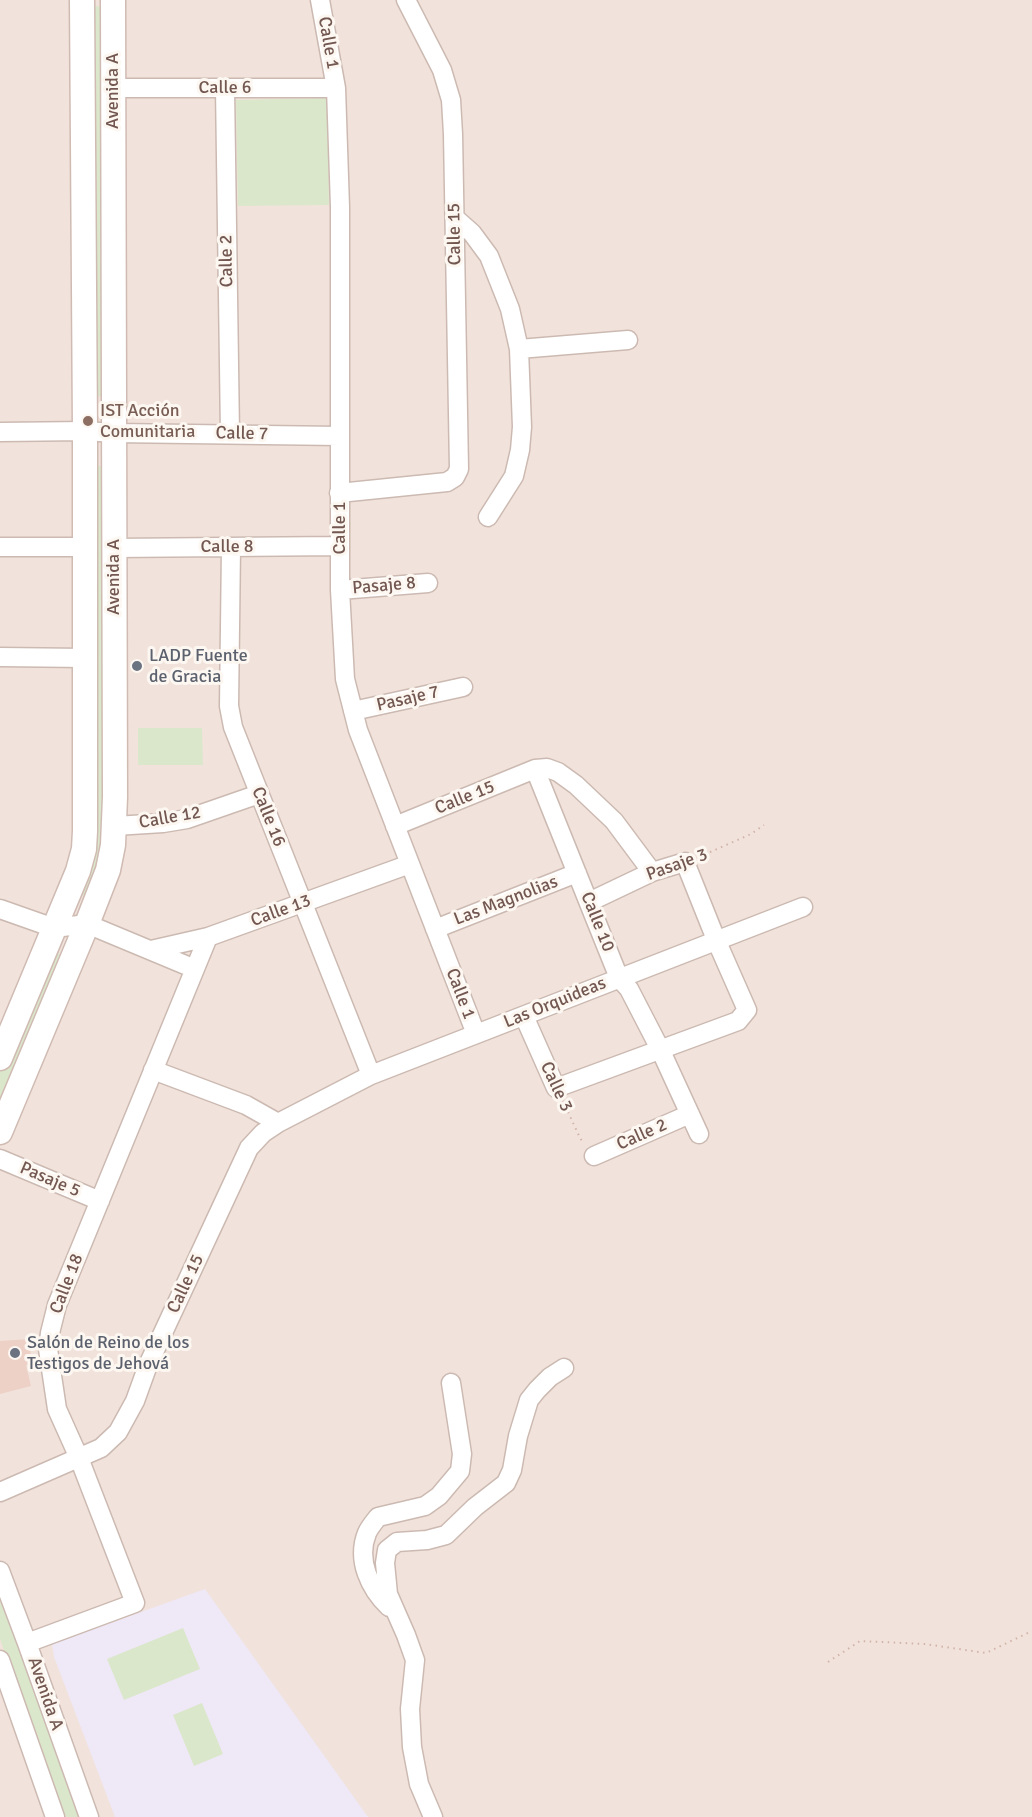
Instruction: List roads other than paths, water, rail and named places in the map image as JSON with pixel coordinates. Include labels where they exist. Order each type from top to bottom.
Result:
[{"type":"main road","name":"Avenida A","points":[[0,1058],[5,1033],[54,928],[78,871],[84,849],[86,810],[82,0]]},
{"type":"main road","name":"Avenida A","points":[[0,1132],[108,870],[115,826],[112,0]]},
{"type":"street","name":"Calle 1","points":[[320,0],[336,88],[340,207],[339,546],[345,679],[358,730],[476,1035]]},
{"type":"street","name":"Calle 15","points":[[339,493],[447,482],[455,477],[459,468],[451,100],[442,70],[406,0]]},
{"type":"street","name":"Calle 6","points":[[113,88],[336,88]]},
{"type":"street","name":"Calle 2","points":[[225,88],[230,434]]},
{"type":"street","points":[[455,218],[472,233],[489,256],[510,309],[519,349],[522,427],[520,450],[514,476],[488,517]]},
{"type":"street","points":[[519,349],[628,340]]},
{"type":"street","name":"Calle 7","points":[[0,432],[85,431],[339,436]]},
{"type":"street","name":"Calle 8","points":[[114,548],[339,546]]},
{"type":"street","points":[[0,547],[85,547]]},
{"type":"street","name":"Calle 16","points":[[231,548],[229,706],[232,727],[370,1075]]},
{"type":"street","name":"Pasaje 8","points":[[340,590],[428,583]]},
{"type":"street","points":[[0,657],[85,658]]},
{"type":"street","name":"Pasaje 7","points":[[353,711],[463,687]]},
{"type":"street","points":[[536,769],[547,768],[558,772],[576,785],[614,822],[652,872]]},
{"type":"street","name":"Calle 15","points":[[395,826],[536,769]]},
{"type":"street","name":"Calle 10","points":[[536,769],[619,978],[629,989],[660,1049],[699,1134]]},
{"type":"street","name":"Calle 12","points":[[115,826],[187,819],[259,794]]},
{"type":"street","name":"Pasaje 3","points":[[589,902],[652,872],[685,862],[717,942]]},
{"type":"street","name":"Calle 13","points":[[151,950],[208,937],[410,864]]},
{"type":"street","name":"Las Magnolias","points":[[435,929],[577,873]]},
{"type":"street","name":"Las Orquideas","points":[[278,1123],[370,1075],[803,907]]},
{"type":"street","points":[[0,909],[54,928],[87,924],[195,969]]},
{"type":"street","name":"Calle 18","points":[[27,1643],[135,1603],[79,1458],[57,1409],[48,1349],[57,1305],[208,937]]},
{"type":"street","points":[[660,1049],[738,1021],[747,1010],[717,942]]},
{"type":"street","name":"Calle 3","points":[[524,1016],[556,1088],[660,1049]]},
{"type":"street","points":[[153,1070],[246,1105],[278,1123]]},
{"type":"street","name":"Calle 2","points":[[594,1156],[690,1114]]},
{"type":"street","name":"Calle 15","points":[[0,1492],[101,1448],[118,1432],[135,1401],[148,1365],[249,1148],[262,1133],[278,1123]]},
{"type":"street","name":"Pasaje 5","points":[[0,1159],[99,1202]]},
{"type":"street","points":[[433,1817],[419,1784],[412,1747],[410,1709],[415,1660],[388,1594],[385,1563],[387,1550],[397,1542],[427,1540],[446,1535],[506,1483],[512,1470],[518,1436],[529,1400],[543,1383],[564,1368]]},
{"type":"street","points":[[397,1615],[380,1598],[366,1573],[362,1549],[368,1532],[378,1517],[425,1506],[439,1496],[460,1471],[462,1454],[451,1383]]},
{"type":"street","name":"Avenida A","points":[[0,1571],[88,1817]]},
{"type":"street","name":"Avenida A","points":[[0,1659],[55,1817]]},
{"type":"place","name":"IST Acción Comunitaria","points":[[88,421]]},
{"type":"place","name":"LADP Fuente de Gracia","points":[[137,666]]},
{"type":"place","name":"Salón de Reino de los Testigos de Jehová","points":[[15,1353]]}]
